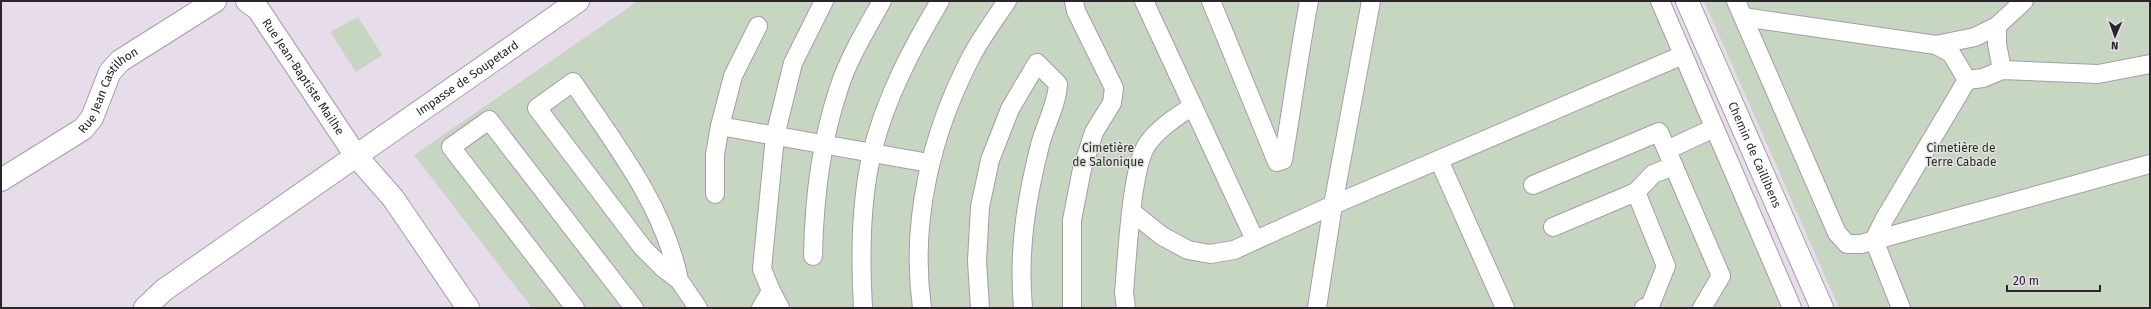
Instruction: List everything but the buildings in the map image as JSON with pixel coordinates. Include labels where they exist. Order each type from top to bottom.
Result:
[{"type":"street","name":"Rue Jean Castilhon","points":[[1,180],[83,129],[92,118],[110,72],[120,61],[215,1]]},
{"type":"street","name":"Impasse de Soupetard","points":[[145,308],[164,290],[578,1]]},
{"type":"street","name":"Chemin de Caillibens","points":[[1687,1],[1822,308]]},
{"type":"street","name":"Rue Jean-Baptiste Mailhe","points":[[258,4],[356,156]]},
{"type":"street","points":[[356,156],[392,198],[468,308]]},
{"type":"lane","points":[[780,308],[762,269],[774,136],[793,63],[824,1]]},
{"type":"lane","points":[[813,256],[817,193],[825,145],[839,87],[882,1]]},
{"type":"lane","points":[[863,308],[863,209],[872,153],[888,106],[913,46],[940,1]]},
{"type":"lane","points":[[922,308],[919,228],[930,164],[944,114],[971,56],[1007,1]]},
{"type":"lane","points":[[1072,308],[1072,220],[1082,169],[1094,132],[1112,103],[1114,88],[1076,11],[1074,1]]},
{"type":"lane","points":[[1144,1],[1255,240]]},
{"type":"lane","points":[[1211,1],[1277,162],[1284,160],[1308,1]]},
{"type":"lane","points":[[1317,308],[1333,205],[1371,1]]},
{"type":"lane","points":[[1660,1],[1714,128],[1785,305]]},
{"type":"lane","points":[[1936,45],[1975,37],[1998,26],[2024,1]]},
{"type":"lane","points":[[1739,9],[1936,45],[1951,53],[1967,80]]},
{"type":"lane","points":[[1739,9],[1837,233],[1848,244],[1861,244],[2150,164]]},
{"type":"lane","points":[[715,194],[715,154],[720,126],[733,76],[758,26]]},
{"type":"lane","points":[[1998,26],[1997,44],[2002,70]]},
{"type":"lane","points":[[1132,212],[1162,236],[1188,250],[1210,254],[1234,250],[1333,205],[1683,55]]},
{"type":"lane","points":[[980,308],[977,261],[980,207],[990,160],[1010,109],[1037,63],[1058,84],[1058,94],[1044,132],[1030,187],[1022,238],[1023,308]]},
{"type":"lane","points":[[1967,80],[1983,78],[2002,70],[2098,74],[2150,64]]},
{"type":"lane","points":[[1901,308],[1874,240],[1885,218],[1967,80]]},
{"type":"lane","points":[[679,280],[671,248],[645,193],[573,82],[537,108],[643,248],[662,267],[679,280],[698,308]]},
{"type":"lane","points":[[1126,308],[1124,293],[1136,177],[1147,144],[1168,123],[1193,106]]},
{"type":"lane","points":[[575,308],[451,147],[489,120],[634,308]]},
{"type":"lane","points":[[720,126],[930,164]]},
{"type":"lane","points":[[1553,227],[1636,192],[1670,158],[1714,128]]},
{"type":"lane","points":[[1533,185],[1659,132],[1721,276],[1702,308]]},
{"type":"lane","points":[[1439,160],[1505,308]]},
{"type":"lane","points":[[1636,192],[1666,266],[1650,306],[1644,308]]},
{"type":"lane","points":[[761,308],[771,291]]},
{"type":"green space","name":"Cimetière de Salonique","points":[[638,1],[1668,1],[1802,308],[532,308],[414,155]]},
{"type":"green space","name":"Cimetière de Terre Cabade","points":[[1704,1],[2150,1],[2150,308],[1839,308]]},
{"type":"green space","points":[[358,17],[382,55],[356,72],[330,32]]}]
